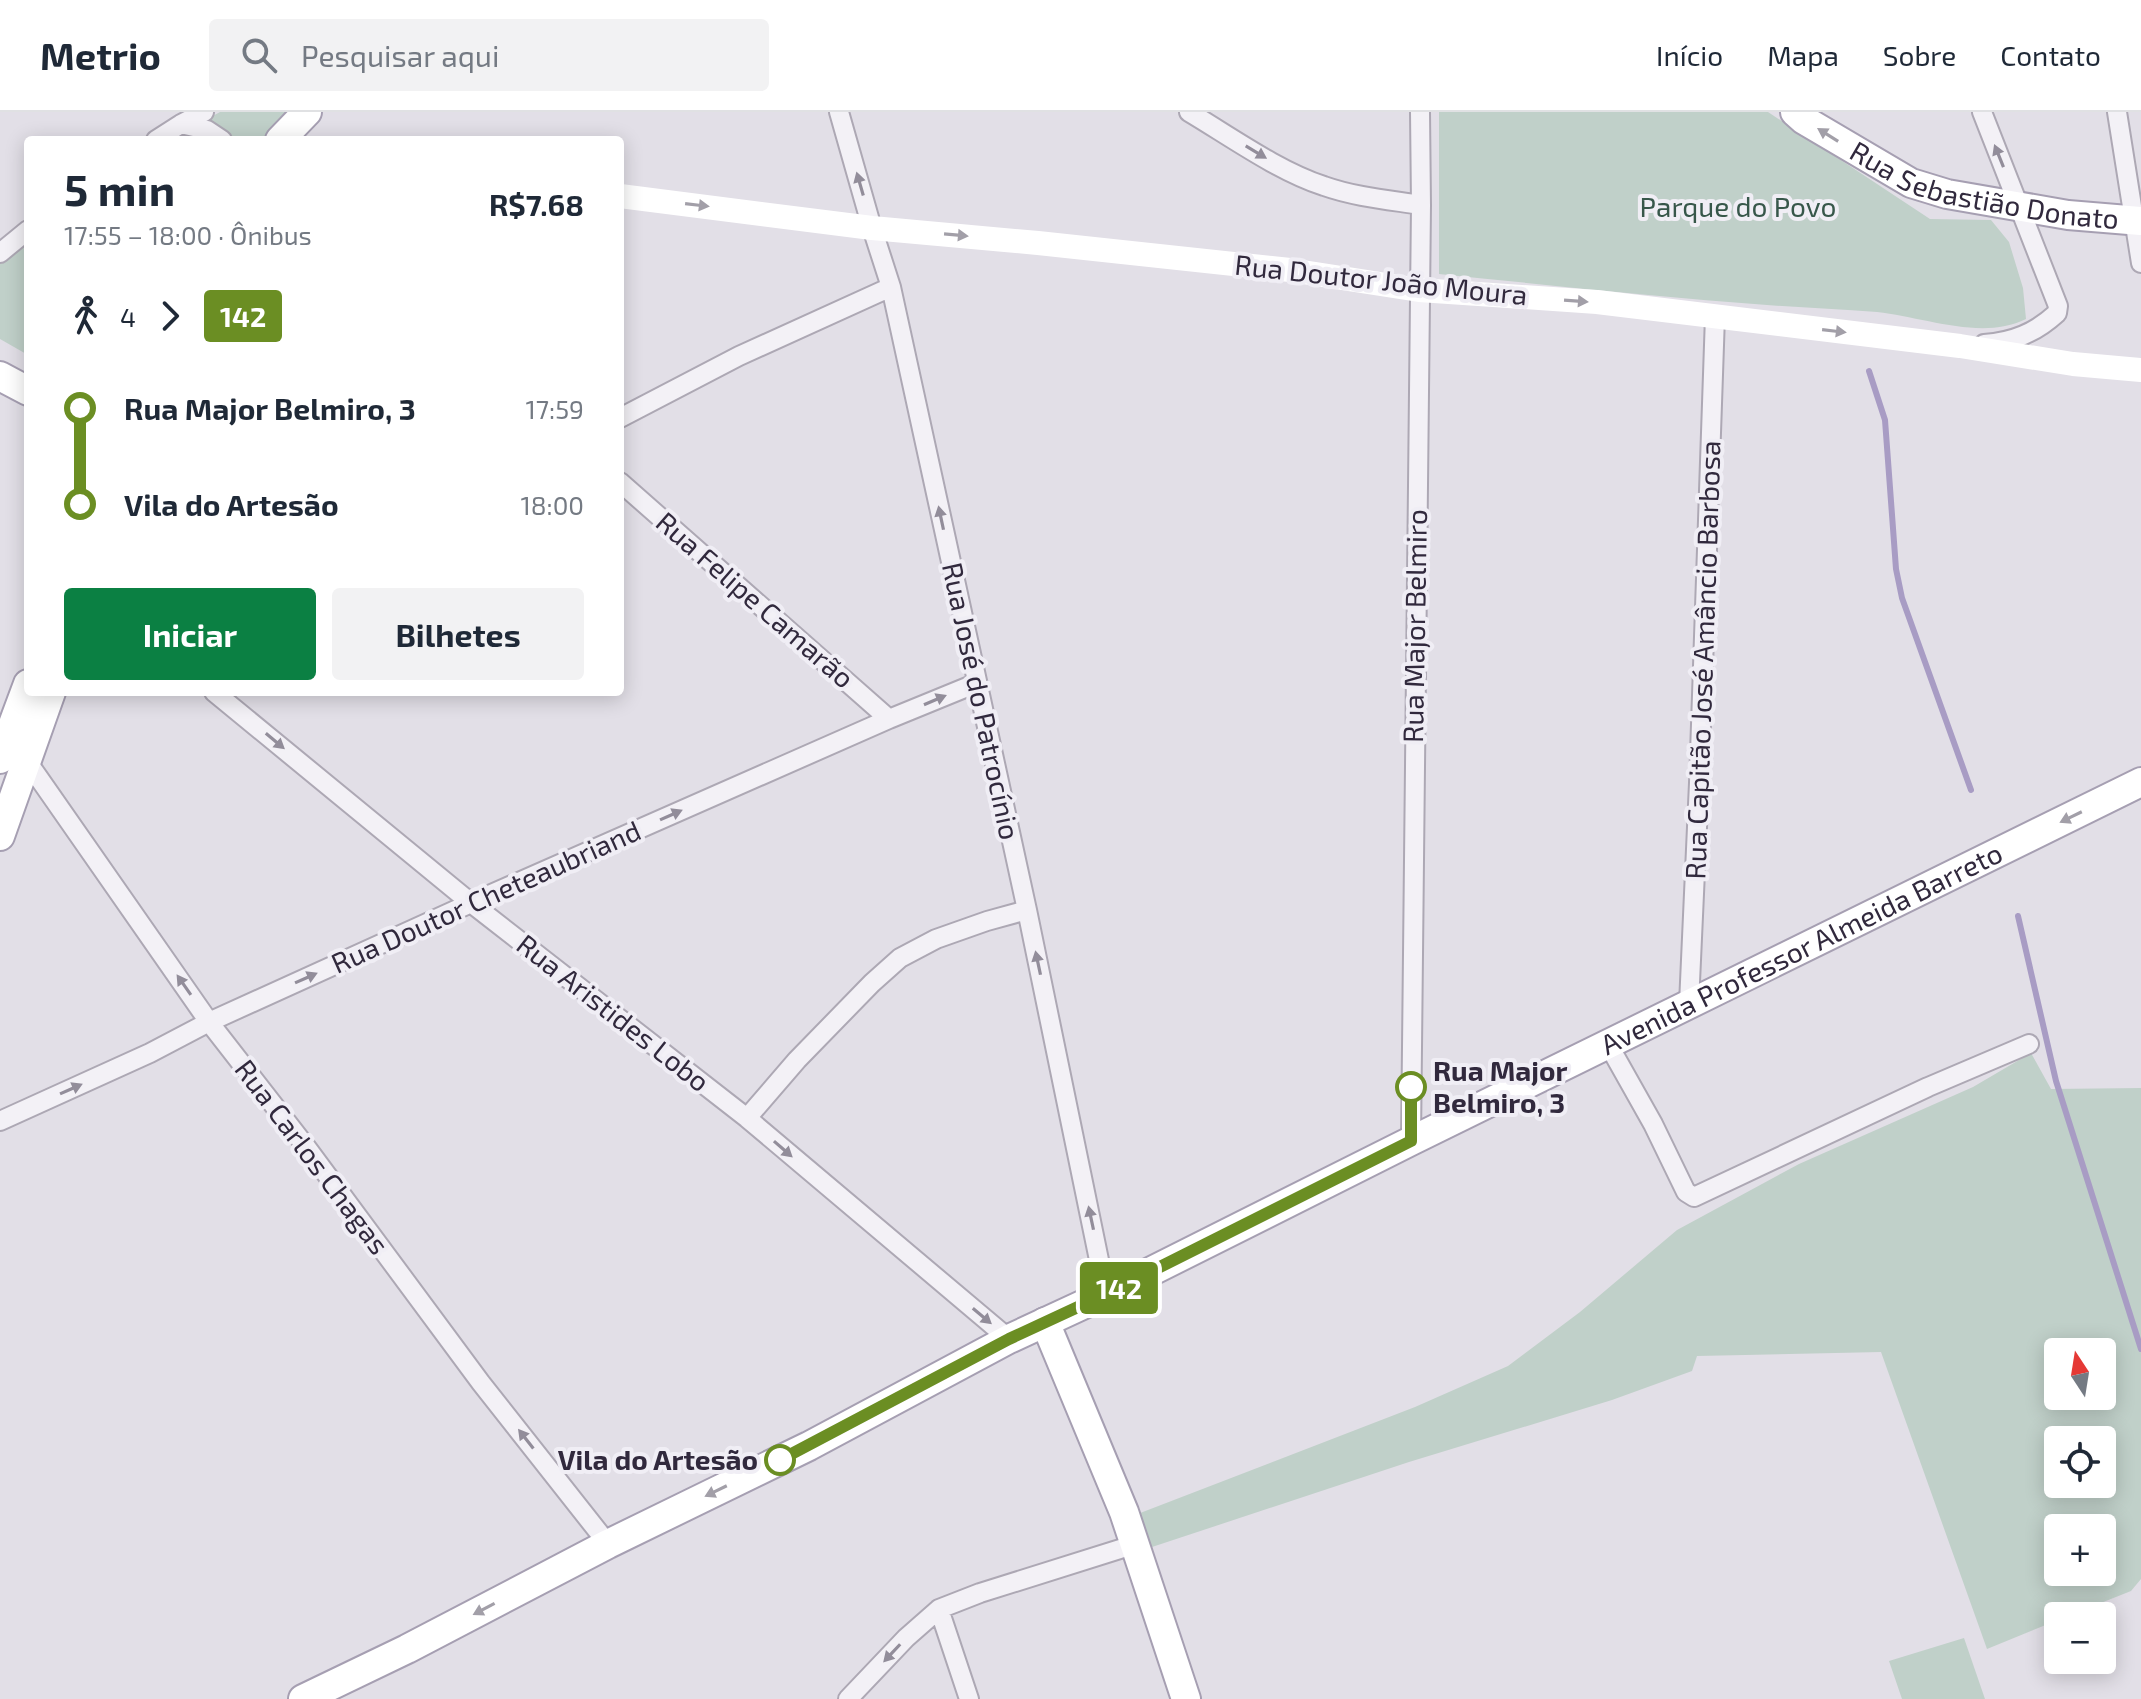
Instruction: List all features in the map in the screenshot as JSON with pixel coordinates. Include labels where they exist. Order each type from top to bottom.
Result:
[{"type":"main road","points":[[284,136],[307,112]]},
{"type":"main road","name":"Rua Sebastião Donato","points":[[1795,112],[1911,183],[1947,194],[2020,208],[2138,221]]},
{"type":"main road","name":"Rua Doutor João Moura","points":[[624,197],[872,228],[1274,268],[1419,290],[1597,302],[1960,346],[2073,364],[2141,370]]},
{"type":"main road","points":[[0,376],[24,389]]},
{"type":"main road","points":[[0,836],[26,696]]},
{"type":"main road","points":[[13,760],[49,696]]},
{"type":"main road","name":"Avenida Professor Almeida Barreto","points":[[303,1699],[809,1446],[1009,1339],[1106,1294],[2141,782]]},
{"type":"main road","points":[[1045,1322],[1136,1544],[1186,1699]]},
{"type":"street","points":[[162,136],[204,112]]},
{"type":"street","name":"Rua José do Patrocínio","points":[[839,112],[891,287],[1027,910],[1106,1294]]},
{"type":"street","points":[[1189,112],[1271,161],[1323,186],[1421,205]]},
{"type":"street","name":"Rua Major Belmiro","points":[[1411,1141],[1420,112]]},
{"type":"street","points":[[1960,346],[2003,343],[2018,338],[2046,324],[2057,313],[2058,306],[1982,112]]},
{"type":"street","points":[[2117,112],[2138,221],[2141,263]]},
{"type":"street","points":[[181,124],[207,130],[216,136]]},
{"type":"street","points":[[0,253],[24,233]]},
{"type":"street","points":[[624,416],[739,356],[891,287]]},
{"type":"street","name":"Rua Capitão José Amâncio Barbosa","points":[[1689,1004],[1715,316]]},
{"type":"street","name":"Rua Felipe Camarão","points":[[624,486],[889,719]]},
{"type":"street","name":"Rua Doutor Cheteaubriand","points":[[0,1121],[471,903],[977,683]]},
{"type":"street","name":"Rua Aristides Lobo","points":[[219,696],[471,903],[747,1118],[1009,1339]]},
{"type":"street","name":"Rua Carlos Chagas","points":[[13,760],[481,1383],[608,1544]]},
{"type":"street","points":[[747,1118],[797,1060],[900,958],[936,939],[1027,910]]},
{"type":"street","points":[[1608,1044],[1653,1124],[1686,1192],[1694,1197],[1928,1087],[2029,1044]]},
{"type":"street","points":[[848,1699],[906,1638],[939,1609],[1136,1544]]},
{"type":"street","points":[[939,1609],[969,1699]]},
{"type":"green space","points":[[220,112],[290,112],[266,136],[221,136],[200,123]]},
{"type":"green space","name":"Parque do Povo","points":[[1439,112],[1768,112],[1930,219],[1991,220],[2009,242],[2023,288],[2026,319],[1991,328],[1972,328],[1877,312],[1685,298],[1439,274]]},
{"type":"green space","points":[[24,246],[24,353],[0,339],[0,262]]},
{"type":"green space","points":[[2031,1053],[2051,1089],[2141,1088],[2141,1579],[2131,1591],[2103,1602],[2044,1602],[2044,1626],[1987,1649],[1881,1352],[1697,1356],[1692,1371],[1612,1400],[1409,1462],[1149,1548],[1135,1515],[1415,1407],[1508,1366],[1580,1312],[1677,1230],[1799,1164],[1973,1087]]},
{"type":"green space","points":[[1964,1638],[1985,1699],[1902,1699],[1889,1661]]},
{"type":"waterway","points":[[1869,371],[1885,420],[1896,569],[1902,598],[1971,790]]},
{"type":"waterway","points":[[2018,916],[2056,1081],[2141,1349]]},
{"type":"bus line","name":"142","points":[[780,1460],[1009,1339],[1106,1294],[1411,1141],[1411,1087]]},
{"type":"place","name":"Rua Major Belmiro, 3","points":[[1411,1087]]},
{"type":"place","name":"Vila do Artesão","points":[[780,1460]]}]
